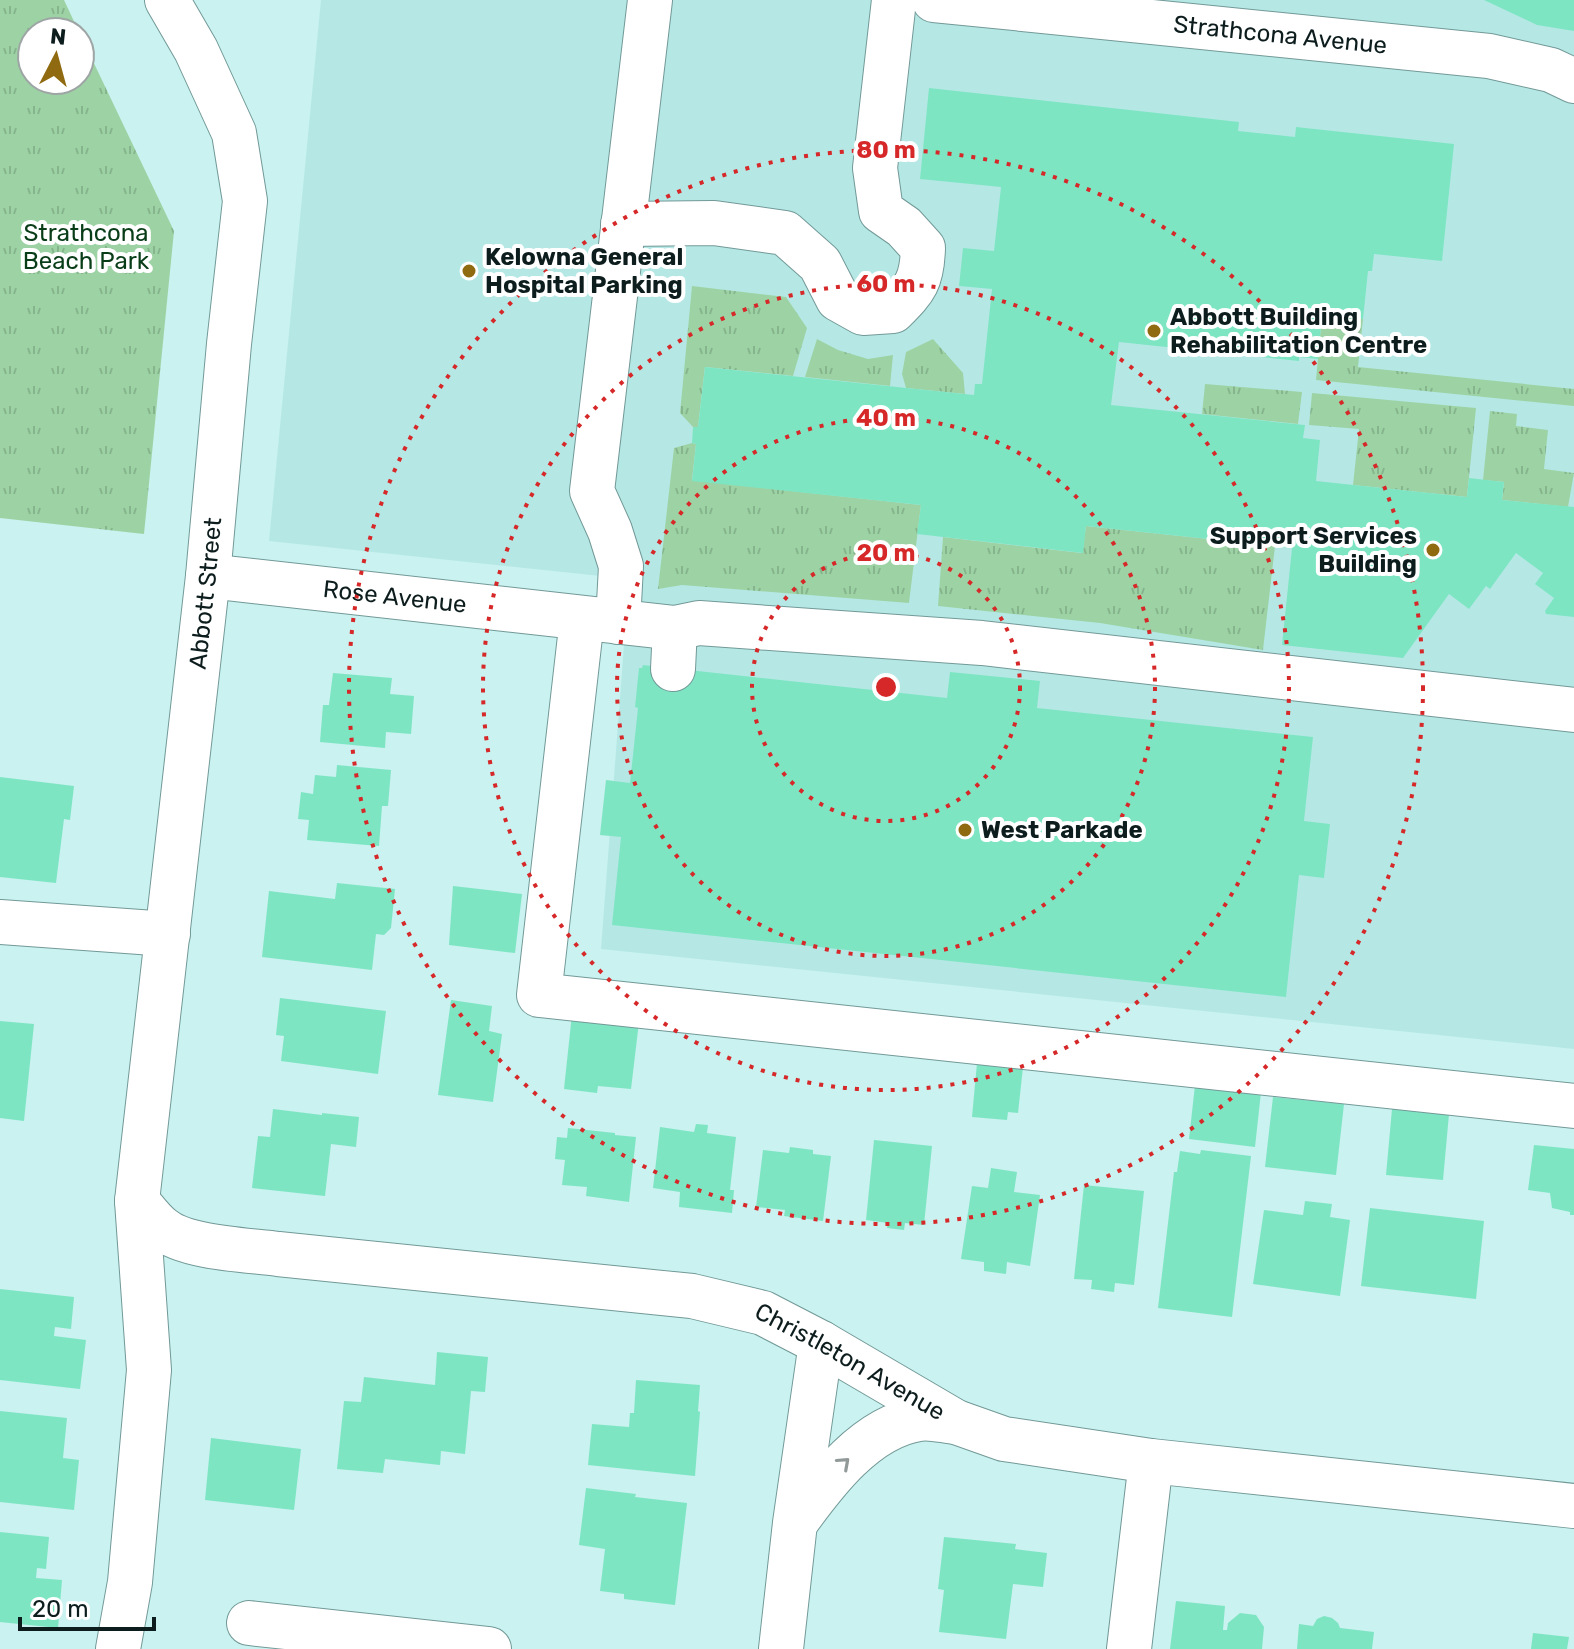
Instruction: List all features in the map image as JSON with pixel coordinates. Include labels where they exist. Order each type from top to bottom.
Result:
[{"type":"street","name":"Abbott Street","points":[[118,1649],[130,1582],[149,1370],[137,1201],[208,576],[245,201],[234,133],[196,50],[167,0]]},
{"type":"street","points":[[650,0],[592,491],[621,566],[600,620],[539,995],[1574,1106]]},
{"type":"street","points":[[623,224],[714,223],[785,233],[820,264],[838,299],[863,313],[893,311],[913,291],[922,270],[923,248],[904,227],[881,211],[875,168],[894,0]]},
{"type":"street","name":"Strathcona Avenue","points":[[934,0],[1489,56],[1551,70],[1574,81]]},
{"type":"street","name":"Rose Avenue","points":[[208,576],[600,620],[674,648],[699,623],[982,643],[1574,710]]},
{"type":"street","points":[[0,922],[168,934]]},
{"type":"street","name":"Christleton Avenue","points":[[137,1201],[163,1230],[183,1240],[278,1254],[692,1296],[763,1313],[821,1343],[956,1422],[1004,1439],[1151,1461],[1574,1506]]},
{"type":"street","points":[[781,1649],[795,1523],[821,1343]]},
{"type":"street","points":[[795,1523],[837,1470],[880,1434],[921,1418],[956,1422]]},
{"type":"street","points":[[1129,1649],[1151,1461]]},
{"type":"street","points":[[249,1623],[489,1649]]},
{"type":"shaded area","points":[[321,0],[1574,0],[1574,1049],[601,949],[629,579],[269,541]]},
{"type":"green space","name":"Strathcona Beach Park","points":[[0,0],[64,0],[72,16],[16,16],[16,96],[96,96],[96,68],[174,231],[144,534],[0,518]]},
{"type":"green space","points":[[692,286],[786,297],[807,328],[793,376],[705,367],[698,427],[693,427],[680,413]]},
{"type":"green space","points":[[1322,315],[1363,319],[1358,367],[1574,389],[1574,406],[1316,380]]},
{"type":"green space","points":[[817,339],[838,350],[868,359],[893,355],[890,386],[805,377]]},
{"type":"green space","points":[[933,339],[963,373],[965,394],[906,388],[902,374],[906,352]]},
{"type":"green space","points":[[1205,384],[1302,392],[1298,424],[1202,414]]},
{"type":"green space","points":[[1312,393],[1476,408],[1467,497],[1353,485],[1359,429],[1309,425]]},
{"type":"green space","points":[[1490,411],[1517,414],[1516,426],[1548,430],[1544,469],[1574,473],[1568,507],[1502,500],[1504,482],[1483,480]]},
{"type":"green space","points":[[696,444],[692,480],[921,505],[909,603],[682,585],[658,589],[674,448]]},
{"type":"green space","points":[[1086,526],[1275,546],[1263,650],[1100,623],[938,606],[943,537],[1082,553]]},
{"type":"building","points":[[1484,0],[1574,0],[1574,31],[1537,25]]},
{"type":"building","name":"Abbott Building Rehabilitation Centre","points":[[929,88],[1239,122],[1238,131],[1295,137],[1296,127],[1454,144],[1442,261],[1374,254],[1372,271],[1368,271],[1363,319],[1322,315],[1318,359],[1299,357],[1299,361],[1119,342],[1111,405],[1305,425],[1303,438],[1320,440],[1316,481],[1467,497],[1469,478],[1504,482],[1502,500],[1574,507],[1574,617],[1546,614],[1554,598],[1535,584],[1543,573],[1516,553],[1490,589],[1486,586],[1469,609],[1449,594],[1403,658],[1282,645],[1292,548],[1086,526],[1083,553],[917,534],[921,505],[692,481],[696,444],[692,443],[693,427],[698,427],[705,367],[974,395],[975,384],[982,384],[992,289],[959,286],[963,248],[994,251],[1001,187],[920,179]]},
{"type":"building","name":"West Parkade","points":[[643,665],[947,698],[950,672],[1040,681],[1037,708],[1313,737],[1304,821],[1330,824],[1324,878],[1299,875],[1286,997],[612,925],[621,837],[600,835],[606,780],[630,783],[639,668]]},
{"type":"building","points":[[333,673],[392,678],[390,694],[414,696],[411,734],[386,732],[385,748],[320,742],[323,705],[329,705]]},
{"type":"building","points":[[337,765],[391,770],[388,806],[382,806],[379,846],[307,840],[309,820],[298,819],[301,792],[313,794],[315,775],[336,777]]},
{"type":"building","points":[[0,777],[74,786],[70,820],[64,819],[56,883],[0,877]]},
{"type":"building","points":[[337,883],[395,889],[391,928],[384,935],[376,934],[372,970],[262,957],[269,891],[335,899]]},
{"type":"building","points":[[453,886],[522,894],[515,953],[449,945]]},
{"type":"building","points":[[280,998],[386,1011],[378,1074],[281,1061],[284,1036],[276,1035]]},
{"type":"building","points":[[451,1000],[492,1006],[489,1031],[502,1034],[493,1102],[438,1095]]},
{"type":"building","points":[[572,1014],[639,1022],[631,1089],[598,1086],[597,1093],[564,1089]]},
{"type":"building","points":[[0,1021],[34,1024],[24,1121],[0,1118]]},
{"type":"building","points":[[977,1063],[1023,1067],[1018,1113],[1008,1112],[1007,1120],[972,1117]]},
{"type":"building","points":[[1195,1085],[1261,1092],[1255,1147],[1189,1139]]},
{"type":"building","points":[[1273,1097],[1344,1104],[1336,1175],[1265,1167]]},
{"type":"building","points":[[1393,1098],[1450,1103],[1443,1180],[1386,1175]]},
{"type":"building","points":[[273,1109],[359,1117],[356,1147],[331,1144],[325,1196],[252,1188],[258,1136],[270,1137]]},
{"type":"building","points":[[696,1124],[708,1125],[707,1133],[736,1137],[730,1190],[734,1190],[732,1213],[679,1207],[680,1192],[653,1188],[660,1127],[694,1132]]},
{"type":"building","points":[[568,1128],[636,1137],[629,1202],[586,1196],[587,1187],[562,1185],[565,1160],[555,1159],[557,1137],[567,1138]]},
{"type":"building","points":[[874,1140],[932,1146],[924,1225],[905,1223],[904,1230],[887,1228],[888,1223],[866,1220]]},
{"type":"building","points":[[1534,1145],[1574,1149],[1574,1215],[1552,1208],[1550,1193],[1528,1190]]},
{"type":"building","points":[[790,1147],[831,1156],[823,1221],[784,1216],[785,1210],[756,1207],[763,1150],[789,1153]]},
{"type":"building","points":[[1201,1150],[1251,1156],[1232,1317],[1158,1308],[1174,1172],[1177,1172],[1180,1151],[1200,1154]]},
{"type":"building","points":[[991,1168],[1017,1172],[1014,1192],[1040,1195],[1030,1266],[1007,1262],[1006,1274],[984,1271],[984,1262],[961,1259],[972,1186],[988,1188]]},
{"type":"building","points":[[1084,1185],[1144,1191],[1134,1285],[1115,1283],[1114,1292],[1091,1289],[1092,1280],[1074,1279]]},
{"type":"building","points":[[1305,1201],[1332,1204],[1330,1217],[1350,1220],[1340,1296],[1253,1284],[1264,1210],[1303,1215]]},
{"type":"building","points":[[1370,1208],[1484,1221],[1476,1299],[1361,1286]]},
{"type":"building","points":[[0,1289],[74,1297],[71,1329],[55,1327],[54,1336],[86,1340],[80,1389],[0,1380]]},
{"type":"building","points":[[437,1352],[488,1357],[485,1392],[471,1391],[465,1454],[441,1451],[440,1465],[385,1459],[383,1473],[337,1469],[344,1401],[361,1402],[364,1377],[435,1385]]},
{"type":"building","points":[[636,1380],[700,1385],[695,1476],[588,1465],[592,1424],[629,1427],[630,1413],[634,1413]]},
{"type":"building","points":[[0,1411],[67,1418],[63,1458],[79,1460],[74,1510],[0,1502]]},
{"type":"building","points":[[211,1438],[301,1449],[294,1510],[205,1500]]},
{"type":"building","points":[[586,1488],[687,1503],[675,1605],[624,1599],[624,1594],[600,1591],[605,1549],[579,1545]]},
{"type":"building","points":[[0,1532],[49,1537],[46,1569],[37,1568],[36,1578],[62,1580],[58,1628],[0,1622]]},
{"type":"building","points":[[944,1537],[1016,1544],[1015,1549],[1047,1553],[1043,1587],[1013,1584],[1006,1639],[939,1632],[944,1590],[938,1589]]},
{"type":"building","points":[[1176,1601],[1225,1606],[1223,1630],[1227,1630],[1228,1623],[1240,1613],[1256,1615],[1264,1627],[1262,1649],[1170,1649]]},
{"type":"building","points":[[1324,1616],[1332,1618],[1340,1628],[1374,1632],[1372,1649],[1297,1649],[1299,1624],[1313,1626],[1317,1619]]},
{"type":"building","points":[[1533,1633],[1569,1637],[1567,1649],[1531,1649]]},
{"type":"place","name":"Kelowna General Hospital Parking","points":[[469,271]]},
{"type":"place","name":"Abbott Building Rehabilitation Centre","points":[[1154,331]]},
{"type":"place","name":"Support Services Building","points":[[1433,550]]},
{"type":"place","name":"West Parkade","points":[[965,830]]}]
